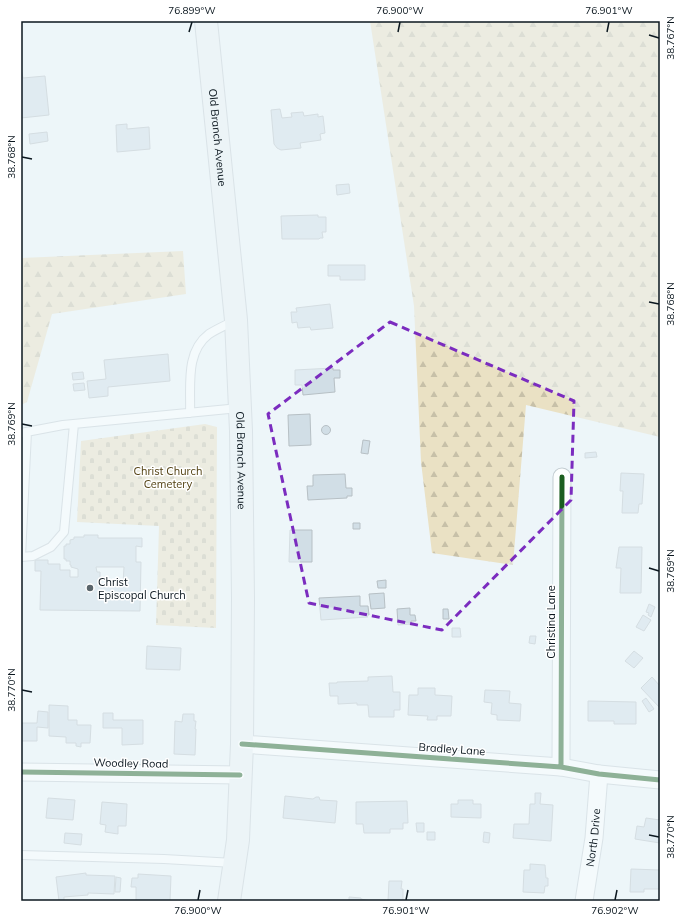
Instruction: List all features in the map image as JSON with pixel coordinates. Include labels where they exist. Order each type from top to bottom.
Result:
[{"type":"main road","name":"Old Branch Avenue","points":[[206,21],[236,320],[240,408],[243,598],[242,744],[238,840],[229,901]]},
{"type":"street","name":"Christina Lane","points":[[561,766],[562,476]]},
{"type":"street","name":"Bradley Lane","points":[[242,744],[561,766],[599,774],[660,780]]},
{"type":"street","name":"Woodley Road","points":[[21,772],[240,775]]},
{"type":"street","name":"North Drive","points":[[584,901],[594,838],[599,774]]},
{"type":"lane","points":[[190,413],[191,366],[195,350],[209,334],[236,320]]},
{"type":"lane","points":[[74,424],[64,532],[51,547],[33,556],[21,557],[24,432],[74,424],[240,408]]},
{"type":"lane","points":[[21,855],[164,859],[235,863]]},
{"type":"highlighted area","points":[[390,322],[574,401],[571,500],[442,630],[309,603],[268,414]]},
{"type":"green space","points":[[370,21],[660,21],[660,437],[526,405],[513,565],[432,553],[421,462],[414,306]]},
{"type":"green space","points":[[183,251],[186,294],[52,314],[27,402],[21,405],[21,258]]},
{"type":"green space","name":"Christ Church Cemetery","points":[[205,424],[217,427],[216,628],[156,625],[159,526],[77,522],[81,441]]},
{"type":"building","points":[[21,69],[23,78],[45,76],[49,115],[21,118]]},
{"type":"building","points":[[280,109],[282,118],[292,117],[291,113],[303,112],[304,116],[318,114],[318,117],[323,116],[325,133],[320,134],[321,140],[300,143],[301,148],[281,150],[277,148],[274,144],[271,110]]},
{"type":"building","points":[[127,124],[127,129],[149,127],[150,149],[117,152],[116,125]]},
{"type":"building","points":[[47,132],[48,141],[30,144],[29,134]]},
{"type":"building","points":[[349,184],[350,193],[337,195],[336,185]]},
{"type":"building","points":[[318,215],[318,217],[326,217],[326,232],[322,232],[323,238],[282,239],[281,216]]},
{"type":"building","points":[[328,265],[365,265],[365,280],[340,280],[340,276],[328,276]]},
{"type":"building","points":[[330,304],[333,328],[311,330],[310,327],[298,328],[297,322],[292,323],[291,312],[297,312],[296,308]]},
{"type":"building","points":[[168,354],[170,381],[108,387],[108,396],[89,398],[87,381],[106,379],[104,360]]},
{"type":"building","points":[[333,368],[333,370],[340,370],[340,378],[334,378],[335,392],[303,395],[302,385],[295,385],[295,370]]},
{"type":"building","points":[[83,372],[84,379],[73,380],[72,373]]},
{"type":"building","points":[[84,383],[85,390],[74,391],[73,384]]},
{"type":"building","points":[[310,414],[311,445],[289,446],[288,415]]},
{"type":"building","points":[[324,426],[328,426],[330,430],[328,434],[324,434],[322,432],[322,428]]},
{"type":"building","points":[[363,440],[370,441],[368,454],[361,453]]},
{"type":"building","points":[[596,452],[597,457],[585,458],[585,453]]},
{"type":"building","points":[[621,473],[644,474],[642,504],[639,504],[638,513],[622,513],[623,491],[620,491]]},
{"type":"building","points":[[345,474],[346,488],[352,488],[352,496],[347,496],[347,498],[308,500],[307,486],[313,486],[313,475]]},
{"type":"building","points":[[353,523],[360,523],[360,529],[353,529]]},
{"type":"building","points":[[290,530],[312,530],[312,562],[289,562]]},
{"type":"building","points":[[84,535],[98,535],[98,538],[142,538],[142,547],[136,546],[136,562],[141,562],[140,611],[40,610],[41,571],[35,571],[35,560],[48,560],[48,564],[60,564],[60,570],[70,570],[70,577],[78,577],[78,569],[71,567],[70,561],[66,561],[66,559],[64,559],[64,546],[66,546],[66,544],[70,544],[70,540],[74,539],[74,537],[84,537]],"holes":[[[96,567],[124,567],[123,585],[100,584],[100,572],[97,572]]]},
{"type":"building","points":[[619,547],[642,547],[641,593],[620,593],[621,568],[616,568]]},
{"type":"building","points":[[386,580],[386,588],[378,588],[377,581]]},
{"type":"building","points":[[384,593],[385,608],[371,609],[369,594]]},
{"type":"building","points":[[360,596],[360,606],[368,606],[368,617],[321,620],[319,598]]},
{"type":"building","points":[[649,604],[655,607],[651,617],[648,615],[649,613],[646,612]]},
{"type":"building","points":[[410,608],[410,615],[415,615],[416,621],[411,621],[411,624],[398,625],[397,609]]},
{"type":"building","points":[[443,609],[448,609],[449,619],[443,619]]},
{"type":"building","points":[[643,615],[651,620],[644,631],[636,627]]},
{"type":"building","points":[[452,628],[460,628],[461,637],[452,637]]},
{"type":"building","points":[[530,636],[536,636],[535,644],[529,643]]},
{"type":"building","points":[[147,646],[181,648],[180,670],[146,669]]},
{"type":"building","points":[[634,651],[643,658],[634,668],[625,661]]},
{"type":"building","points":[[392,676],[393,692],[400,692],[400,710],[394,710],[394,717],[369,717],[368,705],[357,705],[357,703],[338,704],[338,696],[330,696],[329,683],[368,681],[368,677]]},
{"type":"building","points":[[652,677],[660,686],[660,708],[641,688]]},
{"type":"building","points":[[418,688],[435,688],[435,695],[452,696],[451,716],[437,716],[437,720],[427,720],[428,716],[408,715],[409,695],[418,695]]},
{"type":"building","points":[[485,690],[510,691],[509,703],[521,704],[520,721],[497,720],[497,715],[491,714],[492,703],[484,702]]},
{"type":"building","points":[[646,698],[654,709],[649,712],[642,701]]},
{"type":"building","points":[[588,701],[636,702],[636,724],[614,724],[614,721],[588,721]]},
{"type":"building","points":[[49,705],[68,706],[68,720],[77,720],[77,725],[91,725],[90,743],[81,743],[81,747],[76,746],[76,743],[66,743],[66,737],[49,736]]},
{"type":"building","points":[[38,711],[48,712],[48,728],[37,727],[37,741],[21,741],[21,723],[37,723]]},
{"type":"building","points":[[103,713],[113,713],[113,720],[143,720],[143,744],[122,745],[122,728],[103,728]]},
{"type":"building","points":[[183,714],[194,714],[194,721],[196,721],[195,755],[174,754],[175,721],[182,722]]},
{"type":"building","points":[[535,793],[541,793],[540,804],[553,805],[551,841],[513,838],[514,824],[529,824],[530,804],[535,804]]},
{"type":"building","points":[[285,796],[313,799],[319,797],[320,800],[337,801],[335,823],[283,818]]},
{"type":"building","points":[[48,798],[75,800],[73,820],[46,818]]},
{"type":"building","points":[[458,800],[473,800],[473,804],[481,804],[481,818],[451,817],[451,804],[458,804]]},
{"type":"building","points":[[407,801],[408,823],[403,823],[403,829],[390,829],[390,833],[364,833],[363,824],[356,824],[356,802]]},
{"type":"building","points":[[102,802],[127,804],[126,826],[118,826],[118,834],[105,832],[106,825],[100,824]]},
{"type":"building","points":[[646,818],[660,820],[660,843],[635,839],[637,826],[644,827]]},
{"type":"building","points":[[416,823],[424,823],[424,832],[417,832]]},
{"type":"building","points":[[427,832],[435,832],[435,840],[427,840]]},
{"type":"building","points":[[484,832],[490,833],[489,843],[483,842]]},
{"type":"building","points":[[65,833],[82,834],[81,845],[64,843]]},
{"type":"building","points":[[530,864],[545,865],[548,886],[545,886],[544,893],[523,892],[524,870],[530,870]]},
{"type":"building","points":[[631,869],[660,870],[660,889],[644,889],[644,892],[630,892]]},
{"type":"building","points":[[86,873],[86,875],[115,876],[114,894],[88,893],[88,895],[64,897],[64,901],[59,901],[56,877]]},
{"type":"building","points":[[138,874],[171,876],[170,901],[136,901],[136,887],[131,887],[132,878],[138,878]]},
{"type":"building","points":[[116,877],[121,878],[120,892],[115,892]]},
{"type":"building","points":[[389,881],[402,881],[401,889],[403,889],[403,901],[388,901]]},
{"type":"building","points":[[349,897],[361,898],[370,901],[349,901]]},
{"type":"cycle path","points":[[561,767],[562,477]]},
{"type":"cycle path","points":[[242,744],[561,767],[599,774],[660,780]]},
{"type":"cycle path","points":[[21,772],[240,775]]},
{"type":"place","name":"Christ Episcopal Church","points":[[90,588]]}]
